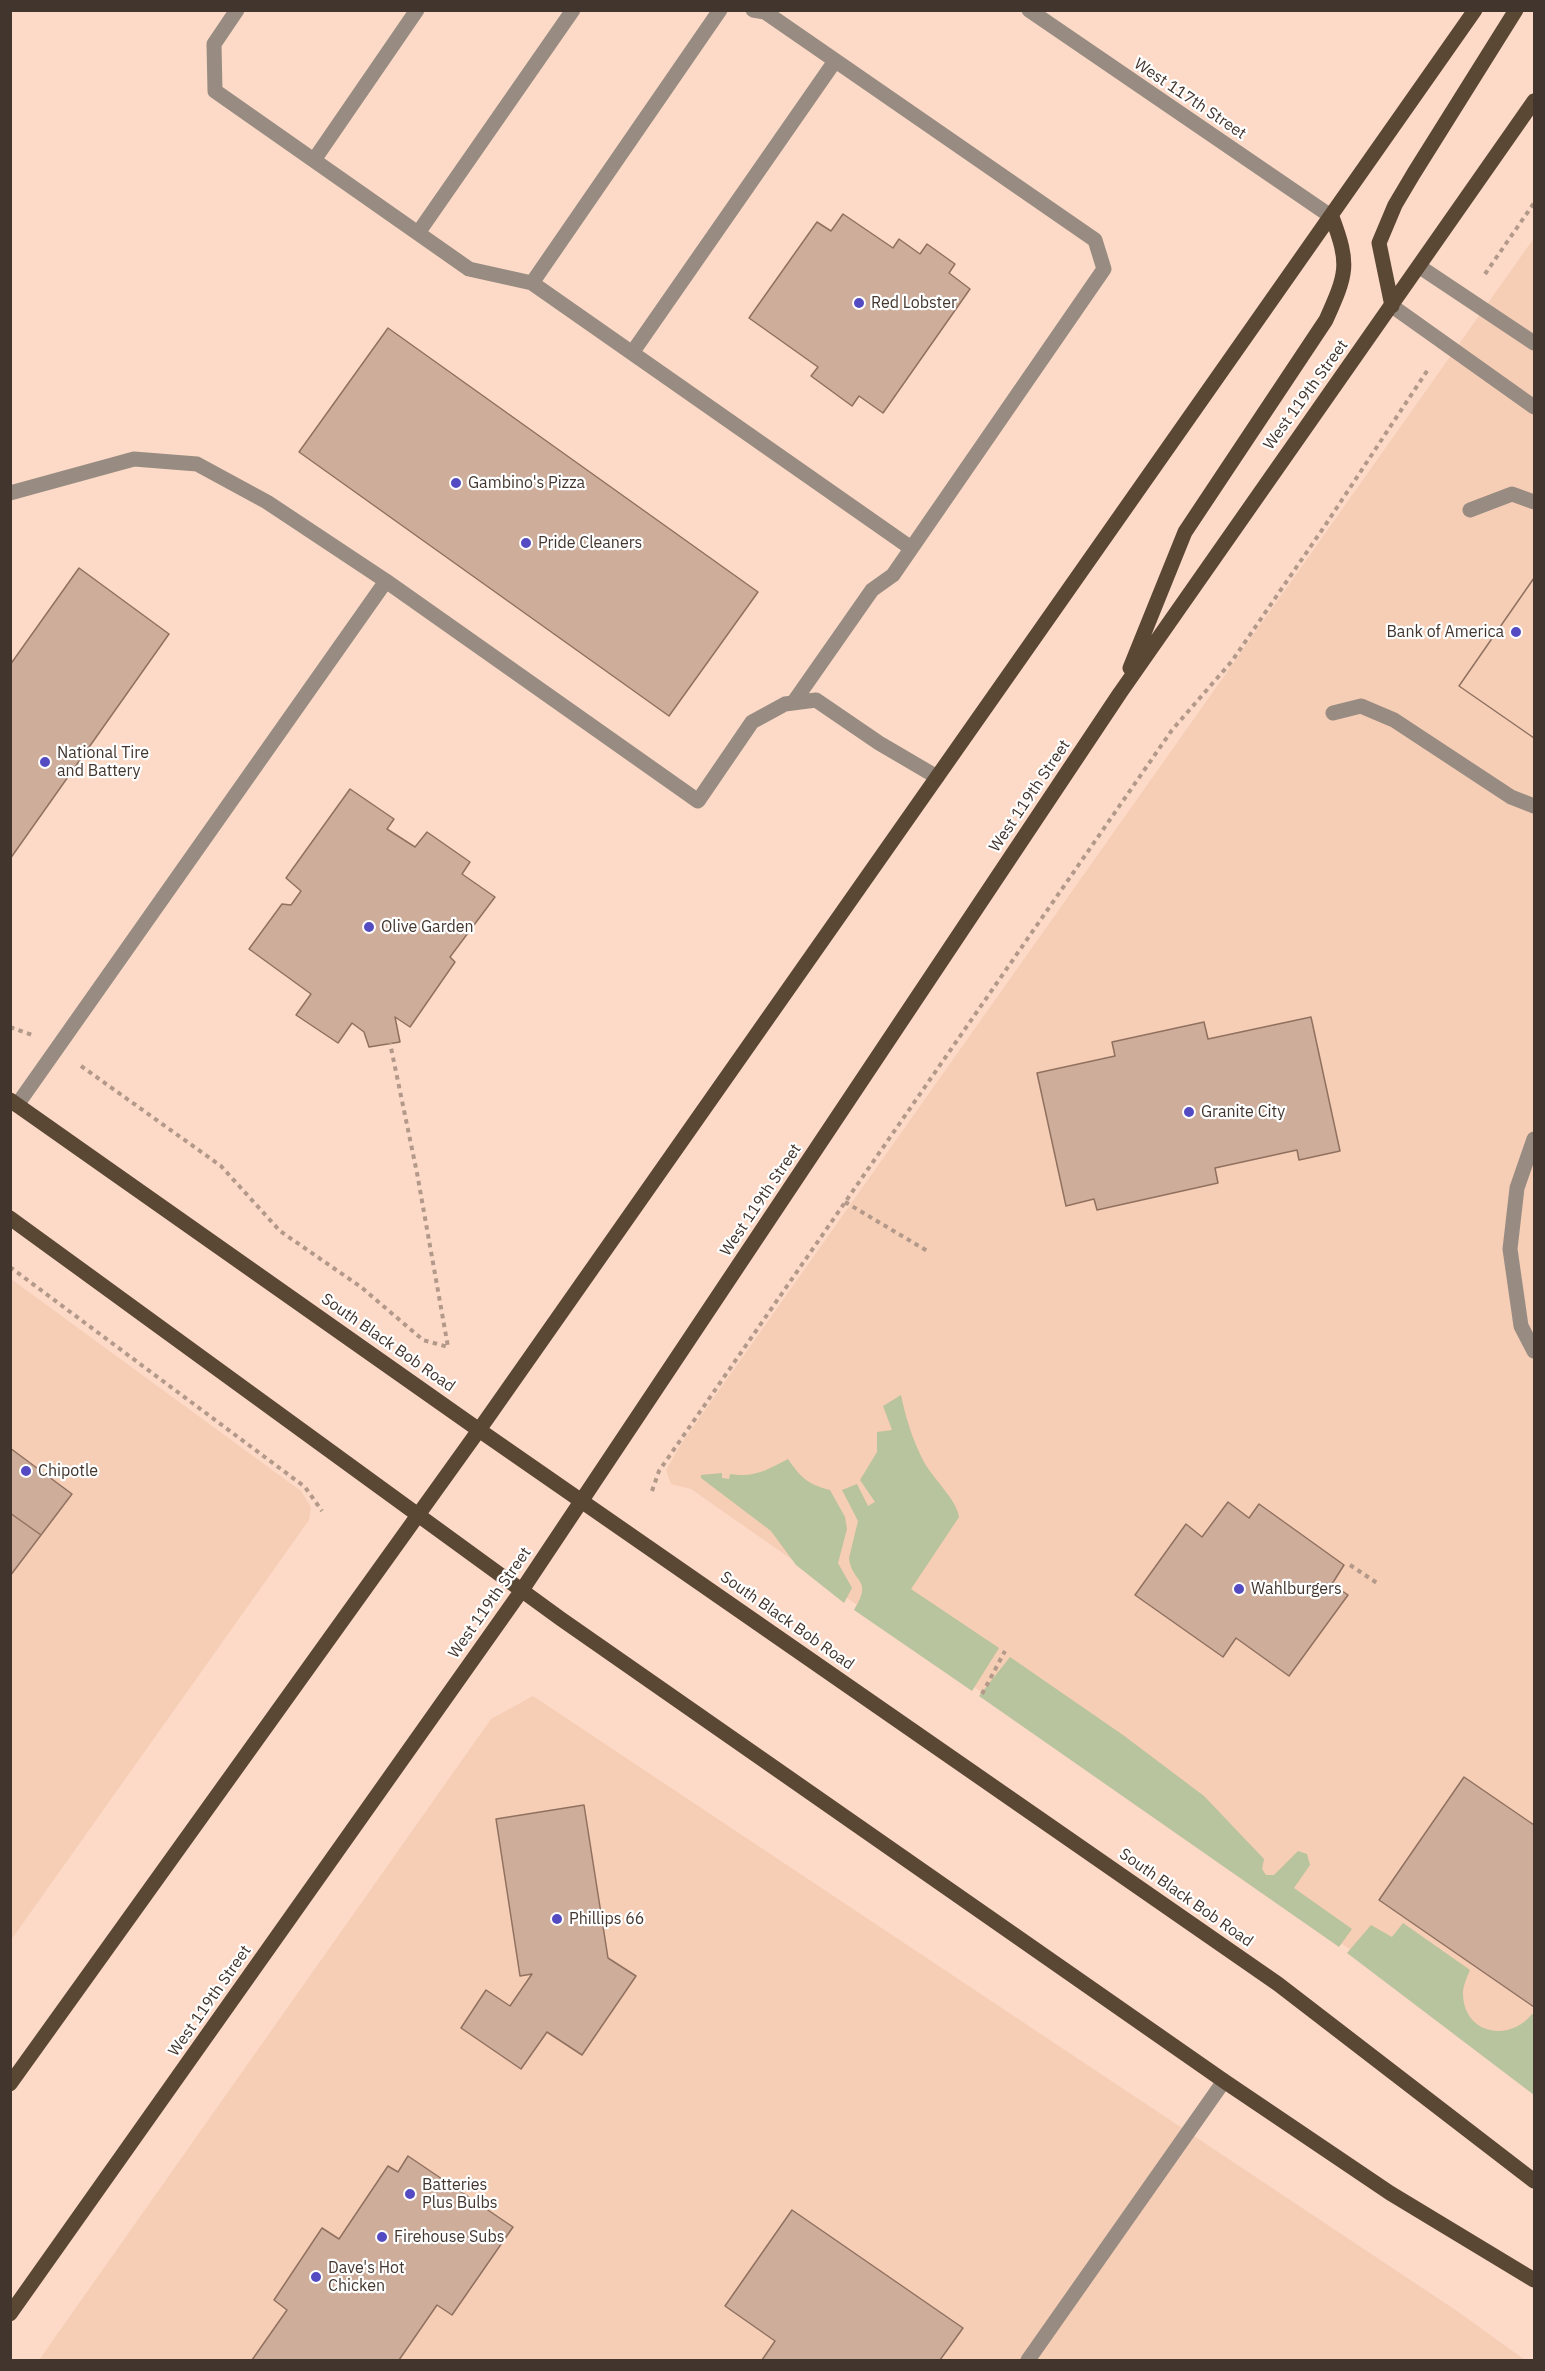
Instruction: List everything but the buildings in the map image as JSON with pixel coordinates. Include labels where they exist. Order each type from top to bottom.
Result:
[{"type":"main road","points":[[10,2084],[381,1563],[479,1430],[1475,10]]},
{"type":"main road","points":[[1392,306],[1379,243],[1383,233],[1395,205],[1414,173],[1516,10]]},
{"type":"main road","name":"West 119th Street","points":[[10,2314],[522,1590],[1120,693],[1534,101]]},
{"type":"main road","points":[[1120,693],[1185,532],[1326,320],[1337,294],[1345,264],[1344,248],[1332,217]]},
{"type":"main road","name":"South Black Bob Road","points":[[14,1102],[479,1430],[1278,1984],[1534,2181]]},
{"type":"main road","points":[[10,1218],[522,1590],[1224,2081],[1390,2193],[1534,2280]]},
{"type":"street","points":[[237,10],[214,44],[215,91],[469,269],[532,283],[911,549]]},
{"type":"street","points":[[314,160],[417,10]]},
{"type":"street","points":[[418,233],[573,10]]},
{"type":"street","points":[[532,283],[720,10]]},
{"type":"street","points":[[753,10],[765,12],[1095,240],[1104,269],[911,549],[893,574],[872,590],[793,703]]},
{"type":"street","name":"West 117th Street","points":[[1029,10],[1332,217]]},
{"type":"street","points":[[632,353],[835,61]]},
{"type":"street","points":[[1420,267],[1534,343]]},
{"type":"street","points":[[1392,306],[1534,407]]},
{"type":"street","points":[[10,493],[134,459],[197,464],[267,502],[386,581],[698,801],[752,722],[785,704],[816,700],[879,743],[938,777]]},
{"type":"street","points":[[1470,510],[1512,494],[1534,502]]},
{"type":"street","points":[[14,1102],[57,1049],[386,581]]},
{"type":"street","points":[[1333,712],[1361,706],[1394,720],[1511,796],[1534,806]]},
{"type":"street","points":[[1534,1139],[1518,1188],[1510,1249],[1521,1326],[1534,1350]]},
{"type":"street","points":[[1028,2361],[1224,2081]]},
{"type":"path","points":[[1483,277],[1534,204]]},
{"type":"path","points":[[652,1491],[659,1471],[1172,730],[1232,661],[1416,390]]},
{"type":"path","points":[[10,1027],[21,1029],[57,1049],[221,1166],[280,1231],[361,1287],[423,1340],[448,1347],[390,1043]]},
{"type":"path","points":[[845,1202],[929,1252]]},
{"type":"path","points":[[10,1267],[305,1487],[322,1511]]},
{"type":"path","points":[[1350,1565],[1377,1583]]},
{"type":"path","points":[[982,1694],[1005,1652]]},
{"type":"shaded area","points":[[1534,238],[1534,2091],[1372,1965],[691,1489],[671,1484],[666,1470],[681,1444]]},
{"type":"shaded area","points":[[11,1279],[301,1491],[311,1507],[309,1520],[11,1940]]},
{"type":"shaded area","points":[[533,1696],[1457,2311],[1525,2360],[39,2360],[491,1719]]},
{"type":"green space","points":[[901,1395],[910,1430],[920,1454],[928,1469],[950,1497],[959,1517],[911,1589],[999,1648],[972,1691],[854,1610],[860,1600],[862,1586],[849,1558],[858,1521],[842,1490],[857,1484],[868,1506],[875,1502],[860,1480],[877,1452],[877,1432],[892,1430],[883,1406]]},
{"type":"green space","points":[[788,1459],[806,1479],[816,1486],[830,1490],[845,1517],[847,1529],[838,1563],[852,1588],[844,1603],[796,1565],[771,1531],[701,1478],[701,1475],[722,1473],[722,1478],[729,1479],[730,1474],[753,1474],[767,1470]]},
{"type":"green space","points":[[1010,1657],[1123,1735],[1204,1796],[1264,1859],[1262,1869],[1266,1875],[1274,1875],[1298,1851],[1307,1854],[1310,1865],[1294,1888],[1352,1929],[1339,1947],[979,1696]]},
{"type":"green space","points":[[1403,1923],[1470,1970],[1463,1990],[1465,2007],[1471,2018],[1479,2025],[1489,2030],[1512,2029],[1532,2014],[1534,2015],[1534,2095],[1347,1953],[1371,1925],[1392,1937]]},
{"type":"place","name":"Red Lobster","points":[[859,303]]},
{"type":"place","name":"Gambino's Pizza","points":[[456,483]]},
{"type":"place","name":"Pride Cleaners","points":[[526,543]]},
{"type":"place","name":"Bank of America","points":[[1516,632]]},
{"type":"place","name":"National Tire and Battery","points":[[45,762]]},
{"type":"place","name":"Olive Garden","points":[[369,927]]},
{"type":"place","name":"Granite City","points":[[1189,1112]]},
{"type":"place","name":"Chipotle","points":[[26,1471]]},
{"type":"place","name":"Wahlburgers","points":[[1239,1589]]},
{"type":"place","name":"Phillips 66","points":[[557,1919]]},
{"type":"place","name":"Batteries Plus Bulbs","points":[[410,2194]]},
{"type":"place","name":"Firehouse Subs","points":[[382,2237]]},
{"type":"place","name":"Dave's Hot Chicken","points":[[316,2277]]}]
